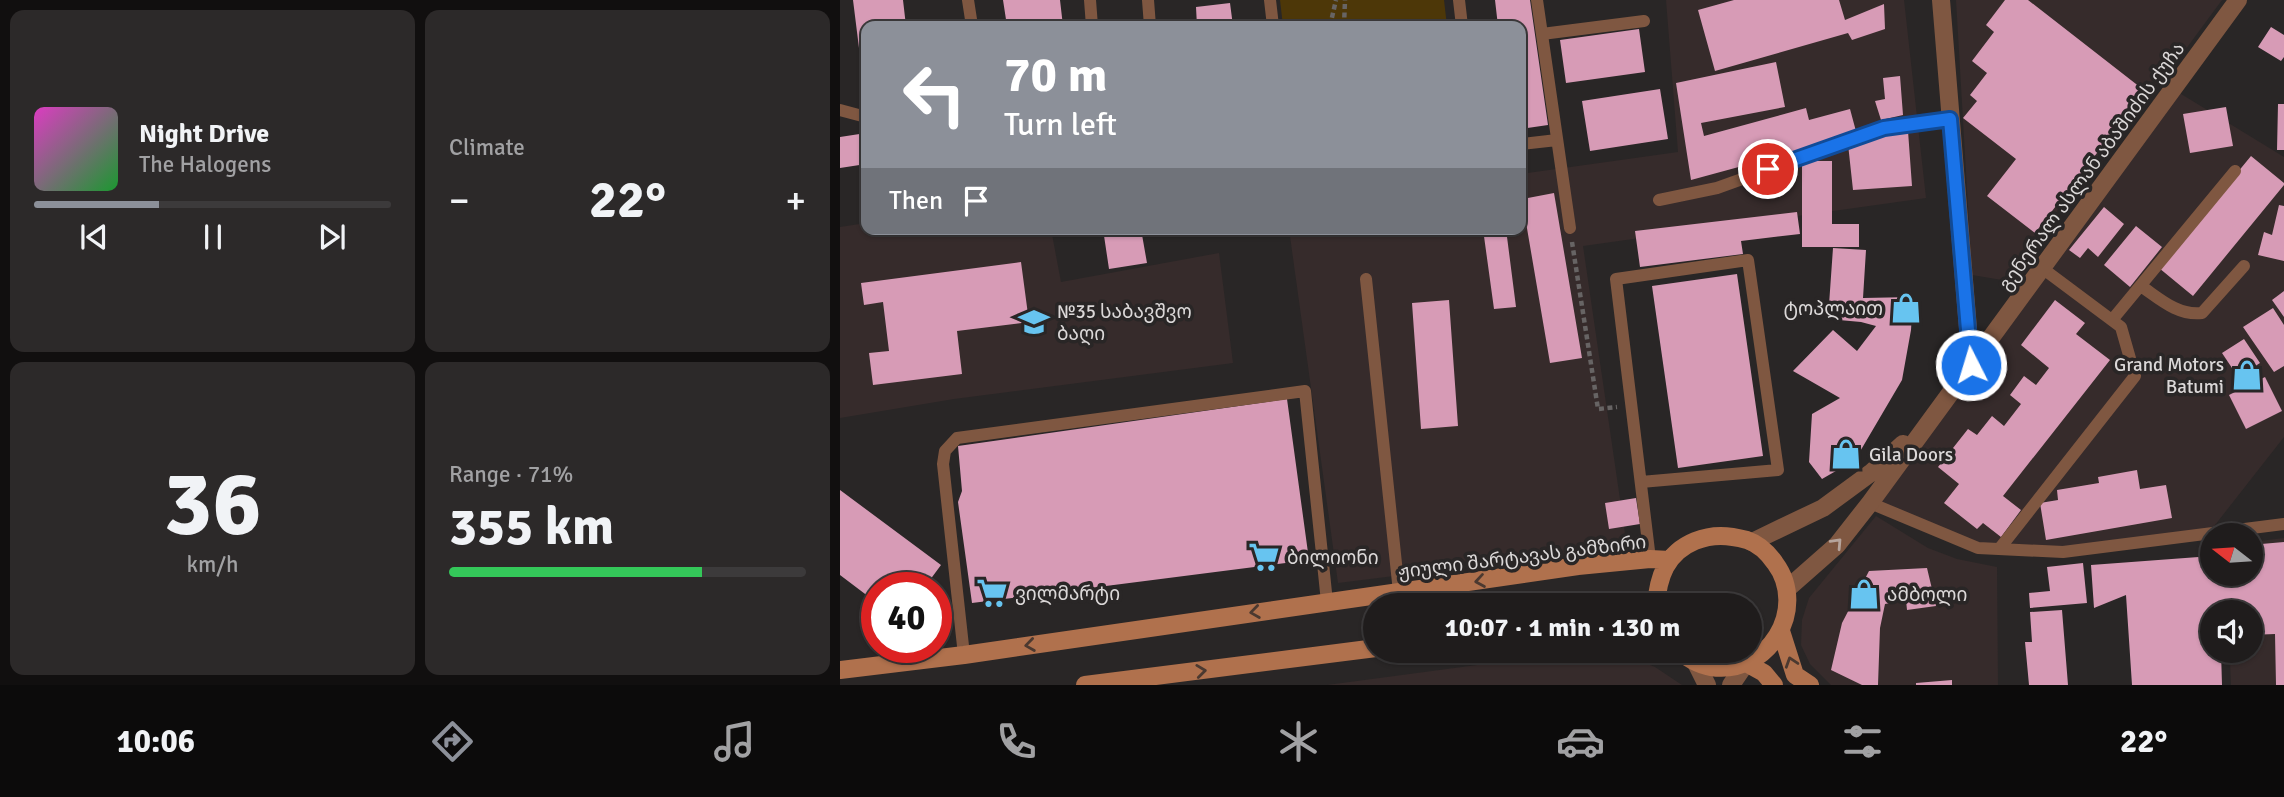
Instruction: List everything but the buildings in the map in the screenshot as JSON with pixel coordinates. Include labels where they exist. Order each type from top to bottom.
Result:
[{"type":"main road","points":[[1657,593],[1658,583],[1670,560],[1686,545],[1707,536],[1730,535],[1752,542],[1768,554],[1780,570],[1787,589],[1787,611],[1781,631],[1762,654]]},
{"type":"main road","name":"ჟიული შარტავას გამზირი","points":[[840,670],[964,655],[1578,566],[1650,559],[1670,560]]},
{"type":"main road","points":[[1781,631],[1795,675],[1810,685]]},
{"type":"main road","points":[[1085,685],[1156,681],[1363,650]]},
{"type":"main road","points":[[1696,663],[1712,667],[1746,663],[1764,673],[1774,685]]},
{"type":"street","points":[[1941,0],[1971,365]]},
{"type":"street","name":"გენერალ ასლან აბაშიძის ქუჩა","points":[[1787,589],[1837,544],[1870,503],[2238,0]]},
{"type":"street","name":"გენერალ ასლან აბაშიძის ქუჩა","points":[[1752,542],[1823,508],[1872,472],[1927,424]]},
{"type":"street","points":[[1696,663],[1707,685]]},
{"type":"street","points":[[1731,685],[1746,663]]},
{"type":"lane","points":[[968,0],[971,21]]},
{"type":"lane","points":[[1090,0],[1092,21]]},
{"type":"lane","points":[[1148,0],[1150,21]]},
{"type":"lane","points":[[1270,0],[1272,21]]},
{"type":"lane","points":[[1459,0],[1461,21]]},
{"type":"lane","points":[[1538,0],[1570,228]]},
{"type":"lane","points":[[1542,34],[1644,21]]},
{"type":"lane","points":[[840,110],[861,116]]},
{"type":"lane","points":[[1659,200],[1717,188],[1884,128],[1950,119]]},
{"type":"lane","points":[[1526,143],[1557,140]]},
{"type":"lane","points":[[2112,320],[2235,171]]},
{"type":"lane","points":[[1641,482],[1778,470],[1748,260],[1616,279],[1650,559]]},
{"type":"lane","points":[[2141,286],[2176,309],[2190,314],[2202,313],[2244,266]]},
{"type":"lane","points":[[2000,548],[2135,376],[2121,327],[2042,268]]},
{"type":"lane","points":[[1366,279],[1399,592]]},
{"type":"lane","points":[[964,655],[943,464],[945,451],[957,438],[1305,391],[1327,602]]},
{"type":"lane","points":[[1870,503],[1978,548],[2063,552],[2284,524]]},
{"type":"path","points":[[1332,21],[1336,0]]},
{"type":"path","points":[[1344,21],[1345,0]]},
{"type":"path","points":[[1570,228],[1598,409],[1631,405]]},
{"type":"shaded area","points":[[1280,0],[1444,0],[1446,21],[1282,21]]},
{"type":"shaded area","points":[[1666,0],[1904,0],[1926,198],[1583,246],[1627,547],[1338,583],[1290,235],[1526,235],[1526,173],[1678,152]]},
{"type":"shaded area","points":[[1956,0],[2222,0],[2014,282],[1972,275]]},
{"type":"shaded area","points":[[2173,89],[2284,157],[2284,437],[2217,523],[2200,523],[2200,535],[2063,552],[1978,548],[1870,503]]},
{"type":"shaded area","name":"№35 საბავშვო ბაღი","points":[[861,224],[861,235],[1052,235],[1061,282],[1219,253],[1233,363],[954,399],[840,418],[840,227]]},
{"type":"shaded area","points":[[1876,516],[1928,548],[1957,559],[1997,567],[1998,685],[1831,685],[1810,664],[1801,645],[1802,620],[1809,598]]},
{"type":"shaded area","points":[[2284,538],[2284,685],[2231,685],[2230,663],[2263,663],[2263,600],[2217,600],[2215,586],[2263,586],[2263,541]]},
{"type":"shaded area","points":[[1492,663],[1645,663],[1682,685],[1327,685]]},
{"type":"place","name":"ტოპლაით","points":[[1906,308]]},
{"type":"place","name":"№35 საბავშვო ბაღი","points":[[1034,322]]},
{"type":"place","name":"Grand Motors Batumi","points":[[2247,375]]},
{"type":"place","name":"Gila Doors","points":[[1846,454]]},
{"type":"place","name":"ბილიონი","points":[[1264,557]]},
{"type":"place","name":"ვილმარტი","points":[[992,593]]},
{"type":"place","name":"ამბოლი","points":[[1864,594]]},
{"type":"route","points":[[1768,169],[1884,128],[1950,119],[1971,365]]}]
